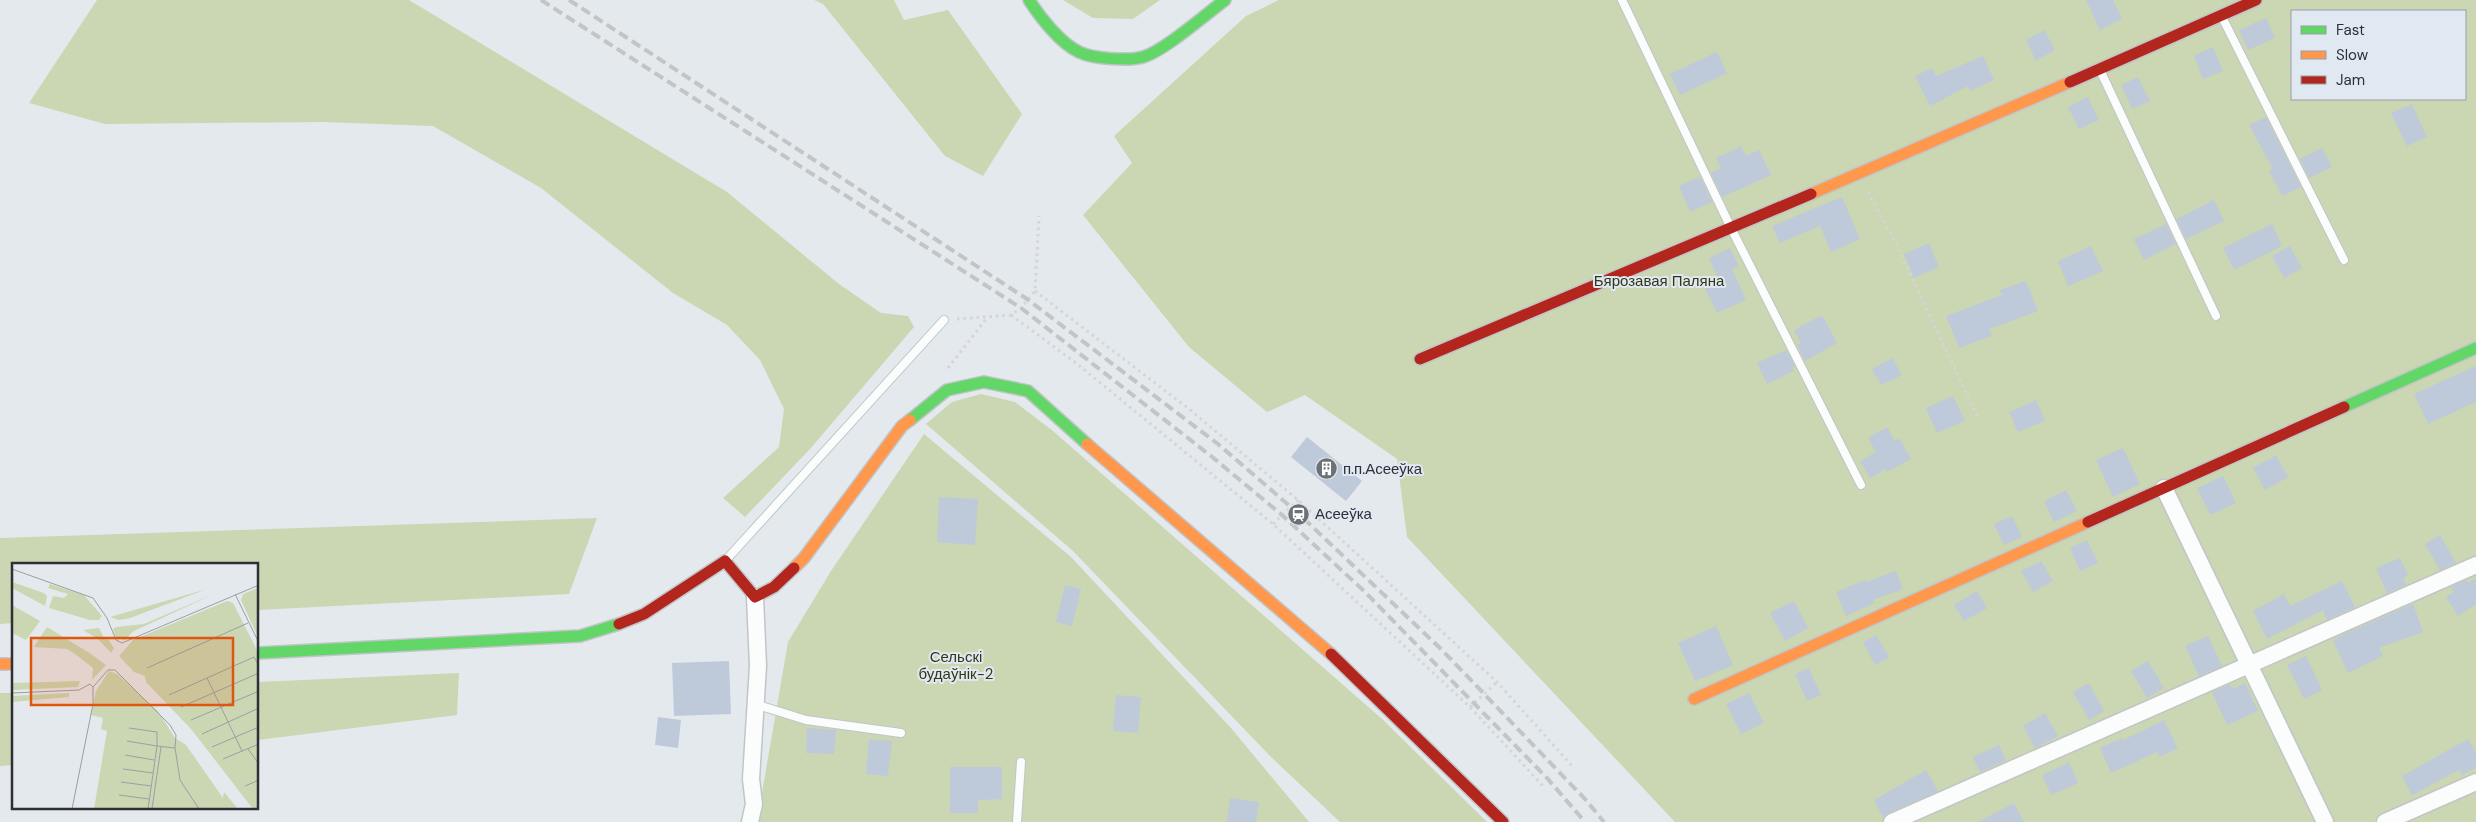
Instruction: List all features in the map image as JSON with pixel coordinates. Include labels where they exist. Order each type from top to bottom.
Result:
[{"type":"street","points":[[1029,0],[1043,22],[1079,52],[1112,60],[1143,57],[1160,48],[1224,0]]},
{"type":"street","points":[[1420,359],[1731,228],[2256,0]]},
{"type":"street","points":[[1694,699],[2476,348]]},
{"type":"street","points":[[755,598],[774,587],[804,558],[902,426],[947,390],[984,382],[1028,391],[1331,654],[1503,822]]},
{"type":"street","points":[[2164,488],[2325,822]]},
{"type":"street","points":[[259,653],[580,636],[616,626],[644,614],[725,561],[755,598],[758,666],[751,779],[754,804],[750,822]]},
{"type":"street","points":[[1892,822],[2476,565]]},
{"type":"street","points":[[2385,822],[2476,782]]},
{"type":"lane","points":[[1622,0],[1731,228],[1861,485]]},
{"type":"lane","points":[[2221,15],[2344,260]]},
{"type":"lane","points":[[2099,69],[2216,316]]},
{"type":"lane","points":[[725,561],[944,320]]},
{"type":"lane","points":[[755,704],[806,720],[901,733]]},
{"type":"lane","points":[[1017,822],[1022,762]]},
{"type":"path","points":[[1859,173],[1906,266],[1979,420]]},
{"type":"path","points":[[944,320],[1011,315],[1021,308],[1035,291],[1039,216]]},
{"type":"path","points":[[1035,291],[1189,409],[1298,500],[1496,682],[1573,767]]},
{"type":"path","points":[[1011,315],[1076,362],[1273,524],[1470,707],[1544,787]]},
{"type":"path","points":[[1273,524],[1298,500]]},
{"type":"path","points":[[1470,707],[1496,682]]},
{"type":"green space","points":[[97,0],[409,0],[727,192],[839,284],[881,313],[908,316],[914,327],[810,449],[745,517],[723,498],[779,447],[784,409],[760,360],[727,325],[673,293],[541,188],[433,126],[324,122],[105,124],[29,103]]},
{"type":"green space","points":[[814,0],[894,0],[904,20],[948,10],[1022,114],[983,176],[945,156],[823,4]]},
{"type":"green space","points":[[1063,0],[1160,0],[1133,19],[1093,18]]},
{"type":"green space","name":"Бярозавая Паляна","points":[[1279,0],[2476,0],[2476,822],[1675,822],[1407,537],[1397,459],[1305,395],[1267,412],[1189,347],[1083,215],[1132,163],[1114,136],[1246,16]]},
{"type":"green space","points":[[981,394],[1015,402],[1053,431],[1381,718],[1487,822],[1340,822],[1271,757],[1073,551],[926,424],[952,402]]},
{"type":"green space","name":"Сельскі будаўнік-2","points":[[924,434],[1071,557],[1231,728],[1309,822],[757,822],[788,642],[831,571]]},
{"type":"green space","points":[[597,518],[569,594],[259,610],[259,563],[12,563],[12,623],[0,624],[0,538]]},
{"type":"green space","points":[[459,673],[457,715],[259,740],[259,682]]},
{"type":"green space","points":[[0,693],[12,693],[12,765],[0,766]]},
{"type":"building","points":[[2086,0],[2113,0],[2122,19],[2100,30]]},
{"type":"building","points":[[2266,18],[2275,38],[2248,50],[2239,30]]},
{"type":"building","points":[[2044,30],[2055,50],[2036,61],[2026,40]]},
{"type":"building","points":[[2213,47],[2223,71],[2203,79],[2194,56]]},
{"type":"building","points":[[1717,52],[1727,73],[1680,95],[1670,74]]},
{"type":"building","points":[[1983,56],[1994,80],[1970,91],[1968,86],[1930,106],[1915,76],[1932,68],[1936,76]]},
{"type":"building","points":[[2138,77],[2150,101],[2132,109],[2121,85]]},
{"type":"building","points":[[2088,97],[2099,120],[2079,129],[2068,107]]},
{"type":"building","points":[[2412,104],[2427,137],[2407,146],[2391,113]]},
{"type":"building","points":[[2266,117],[2301,187],[2282,196],[2269,171],[2273,169],[2249,125]]},
{"type":"building","points":[[1741,146],[1746,156],[1759,150],[1771,175],[1722,197],[1711,173],[1721,168],[1716,158]]},
{"type":"building","points":[[2322,148],[2332,167],[2309,178],[2300,159]]},
{"type":"building","points":[[1700,177],[1712,202],[1690,212],[1679,186]]},
{"type":"building","points":[[1842,197],[1860,239],[1831,252],[1820,226],[1780,243],[1772,226]]},
{"type":"building","points":[[2214,200],[2224,221],[2186,239],[2176,219]]},
{"type":"building","points":[[2166,224],[2176,244],[2144,260],[2134,239]]},
{"type":"building","points":[[2272,224],[2282,246],[2234,270],[2223,248]]},
{"type":"building","points":[[1929,243],[1939,267],[1914,278],[1904,254]]},
{"type":"building","points":[[2091,246],[2103,271],[2068,286],[2058,261]]},
{"type":"building","points":[[2290,246],[2302,268],[2284,278],[2272,256]]},
{"type":"building","points":[[1730,248],[1739,266],[1732,269],[1746,300],[1717,313],[1705,289],[1720,282],[1709,258]]},
{"type":"building","points":[[2026,281],[2038,311],[1989,329],[1992,336],[1959,348],[1946,316],[2002,295],[2000,290]]},
{"type":"building","points":[[1822,315],[1837,343],[1805,361],[1797,345],[1801,343],[1794,330]]},
{"type":"building","points":[[1786,350],[1795,366],[1792,368],[1794,371],[1767,384],[1757,363]]},
{"type":"building","points":[[1892,358],[1902,375],[1881,385],[1872,369]]},
{"type":"building","points":[[2476,366],[2476,402],[2428,424],[2414,394]]},
{"type":"building","points":[[1953,396],[1965,421],[1937,433],[1926,408]]},
{"type":"building","points":[[2036,400],[2045,421],[2018,432],[2009,412]]},
{"type":"building","points":[[1887,427],[1895,441],[1899,438],[1911,459],[1887,472],[1886,469],[1870,478],[1860,461],[1876,452],[1868,438]]},
{"type":"building","name":"п.п.Асееўка","points":[[1307,437],[1362,481],[1346,501],[1291,457]]},
{"type":"building","points":[[2123,448],[2140,484],[2113,497],[2096,460]]},
{"type":"building","points":[[2276,455],[2288,477],[2265,490],[2253,468]]},
{"type":"building","points":[[2223,476],[2236,503],[2210,515],[2197,488]]},
{"type":"building","points":[[2066,490],[2077,511],[2054,522],[2044,501]]},
{"type":"building","points":[[939,497],[978,499],[975,545],[937,542]]},
{"type":"building","points":[[2012,516],[2022,537],[2004,545],[1994,524]]},
{"type":"building","points":[[2440,535],[2456,563],[2440,570],[2425,544]]},
{"type":"building","points":[[2087,540],[2098,563],[2080,571],[2070,548]]},
{"type":"building","points":[[2400,558],[2408,576],[2403,578],[2406,585],[2387,593],[2376,568]]},
{"type":"building","points":[[2041,561],[2053,581],[2033,592],[2021,571]]},
{"type":"building","points":[[1896,571],[1903,589],[1873,600],[1875,603],[1846,616],[1836,592],[1865,580],[1866,582]]},
{"type":"building","points":[[2476,578],[2476,604],[2458,616],[2446,597],[2454,592],[2451,587],[2467,580],[2468,583]]},
{"type":"building","points":[[2342,581],[2355,607],[2327,620],[2323,610],[2267,639],[2253,611],[2284,594],[2290,606]]},
{"type":"building","points":[[1065,585],[1081,589],[1072,626],[1056,622]]},
{"type":"building","points":[[1977,591],[1987,608],[1964,621],[1954,605]]},
{"type":"building","points":[[1794,601],[1808,628],[1785,641],[1770,613]]},
{"type":"building","points":[[2413,604],[2423,632],[2379,648],[2383,656],[2348,673],[2333,641]]},
{"type":"building","points":[[1716,626],[1733,665],[1695,681],[1678,643]]},
{"type":"building","points":[[1876,635],[1889,657],[1875,665],[1863,642]]},
{"type":"building","points":[[2208,636],[2222,666],[2199,676],[2185,646]]},
{"type":"building","points":[[2306,656],[2322,690],[2304,699],[2287,665]]},
{"type":"building","points":[[729,661],[731,714],[674,716],[672,663]]},
{"type":"building","points":[[2148,661],[2164,688],[2147,698],[2131,671]]},
{"type":"building","points":[[1809,668],[1821,695],[1807,701],[1795,674]]},
{"type":"building","points":[[2089,683],[2104,711],[2089,720],[2073,692]]},
{"type":"building","points":[[2245,683],[2258,711],[2227,725],[2212,692],[2230,684],[2233,689]]},
{"type":"building","points":[[1749,693],[1764,723],[1741,734],[1726,704]]},
{"type":"building","points":[[1116,695],[1141,697],[1138,733],[1113,731]]},
{"type":"building","points":[[2045,713],[2058,736],[2035,748],[2023,726]]},
{"type":"building","points":[[658,717],[681,720],[678,748],[655,745]]},
{"type":"building","points":[[2164,720],[2178,748],[2160,757],[2157,752],[2111,773],[2100,748],[2122,738],[2123,740]]},
{"type":"building","points":[[807,728],[836,730],[834,754],[806,753]]},
{"type":"building","points":[[869,739],[892,741],[888,776],[866,774]]},
{"type":"building","points":[[2468,739],[2476,753],[2476,767],[2462,775],[2459,770],[2412,795],[2402,776]]},
{"type":"building","points":[[1999,745],[2006,760],[1980,772],[1973,757]]},
{"type":"building","points":[[2069,762],[2078,783],[2051,795],[2042,775]]},
{"type":"building","points":[[950,767],[1002,767],[1002,799],[978,800],[978,813],[950,813]]},
{"type":"building","points":[[1926,770],[1938,791],[1883,817],[1874,800]]},
{"type":"building","points":[[1230,798],[1259,802],[1256,822],[1227,822]]},
{"type":"building","points":[[2014,803],[2024,822],[1978,822]]},
{"type":"railway","points":[[541,0],[1021,308],[1211,456],[1282,515],[1365,592],[1547,778],[1585,822]]},
{"type":"railway","points":[[569,0],[1027,299],[1218,444],[1299,514],[1442,650],[1585,799],[1604,822]]},
{"type":"traffic: fast","points":[[1029,0],[1051,29],[1072,48],[1093,56],[1120,59],[1143,57],[1162,48],[1225,0]]},
{"type":"traffic: fast","points":[[2344,407],[2476,348]]},
{"type":"traffic: fast","points":[[910,420],[947,390],[984,382],[1028,391],[1087,444]]},
{"type":"traffic: fast","points":[[259,653],[580,636],[619,624]]},
{"type":"traffic: slow","points":[[1811,194],[2070,82]]},
{"type":"traffic: slow","points":[[794,568],[804,558],[902,426],[910,420]]},
{"type":"traffic: slow","points":[[1087,444],[1331,654]]},
{"type":"traffic: slow","points":[[1694,699],[2088,522]]},
{"type":"traffic: slow","points":[[0,664],[12,664]]},
{"type":"traffic: jam","points":[[2070,82],[2256,0]]},
{"type":"traffic: jam","points":[[1420,359],[1811,194]]},
{"type":"traffic: jam","points":[[2088,522],[2344,407]]},
{"type":"traffic: jam","points":[[619,624],[644,614],[725,561],[755,597],[774,587],[794,568]]},
{"type":"traffic: jam","points":[[1331,654],[1503,822]]},
{"type":"place","name":"п.п.Асееўка","points":[[1327,469]]},
{"type":"place","name":"Асееўка","points":[[1299,514]]}]
